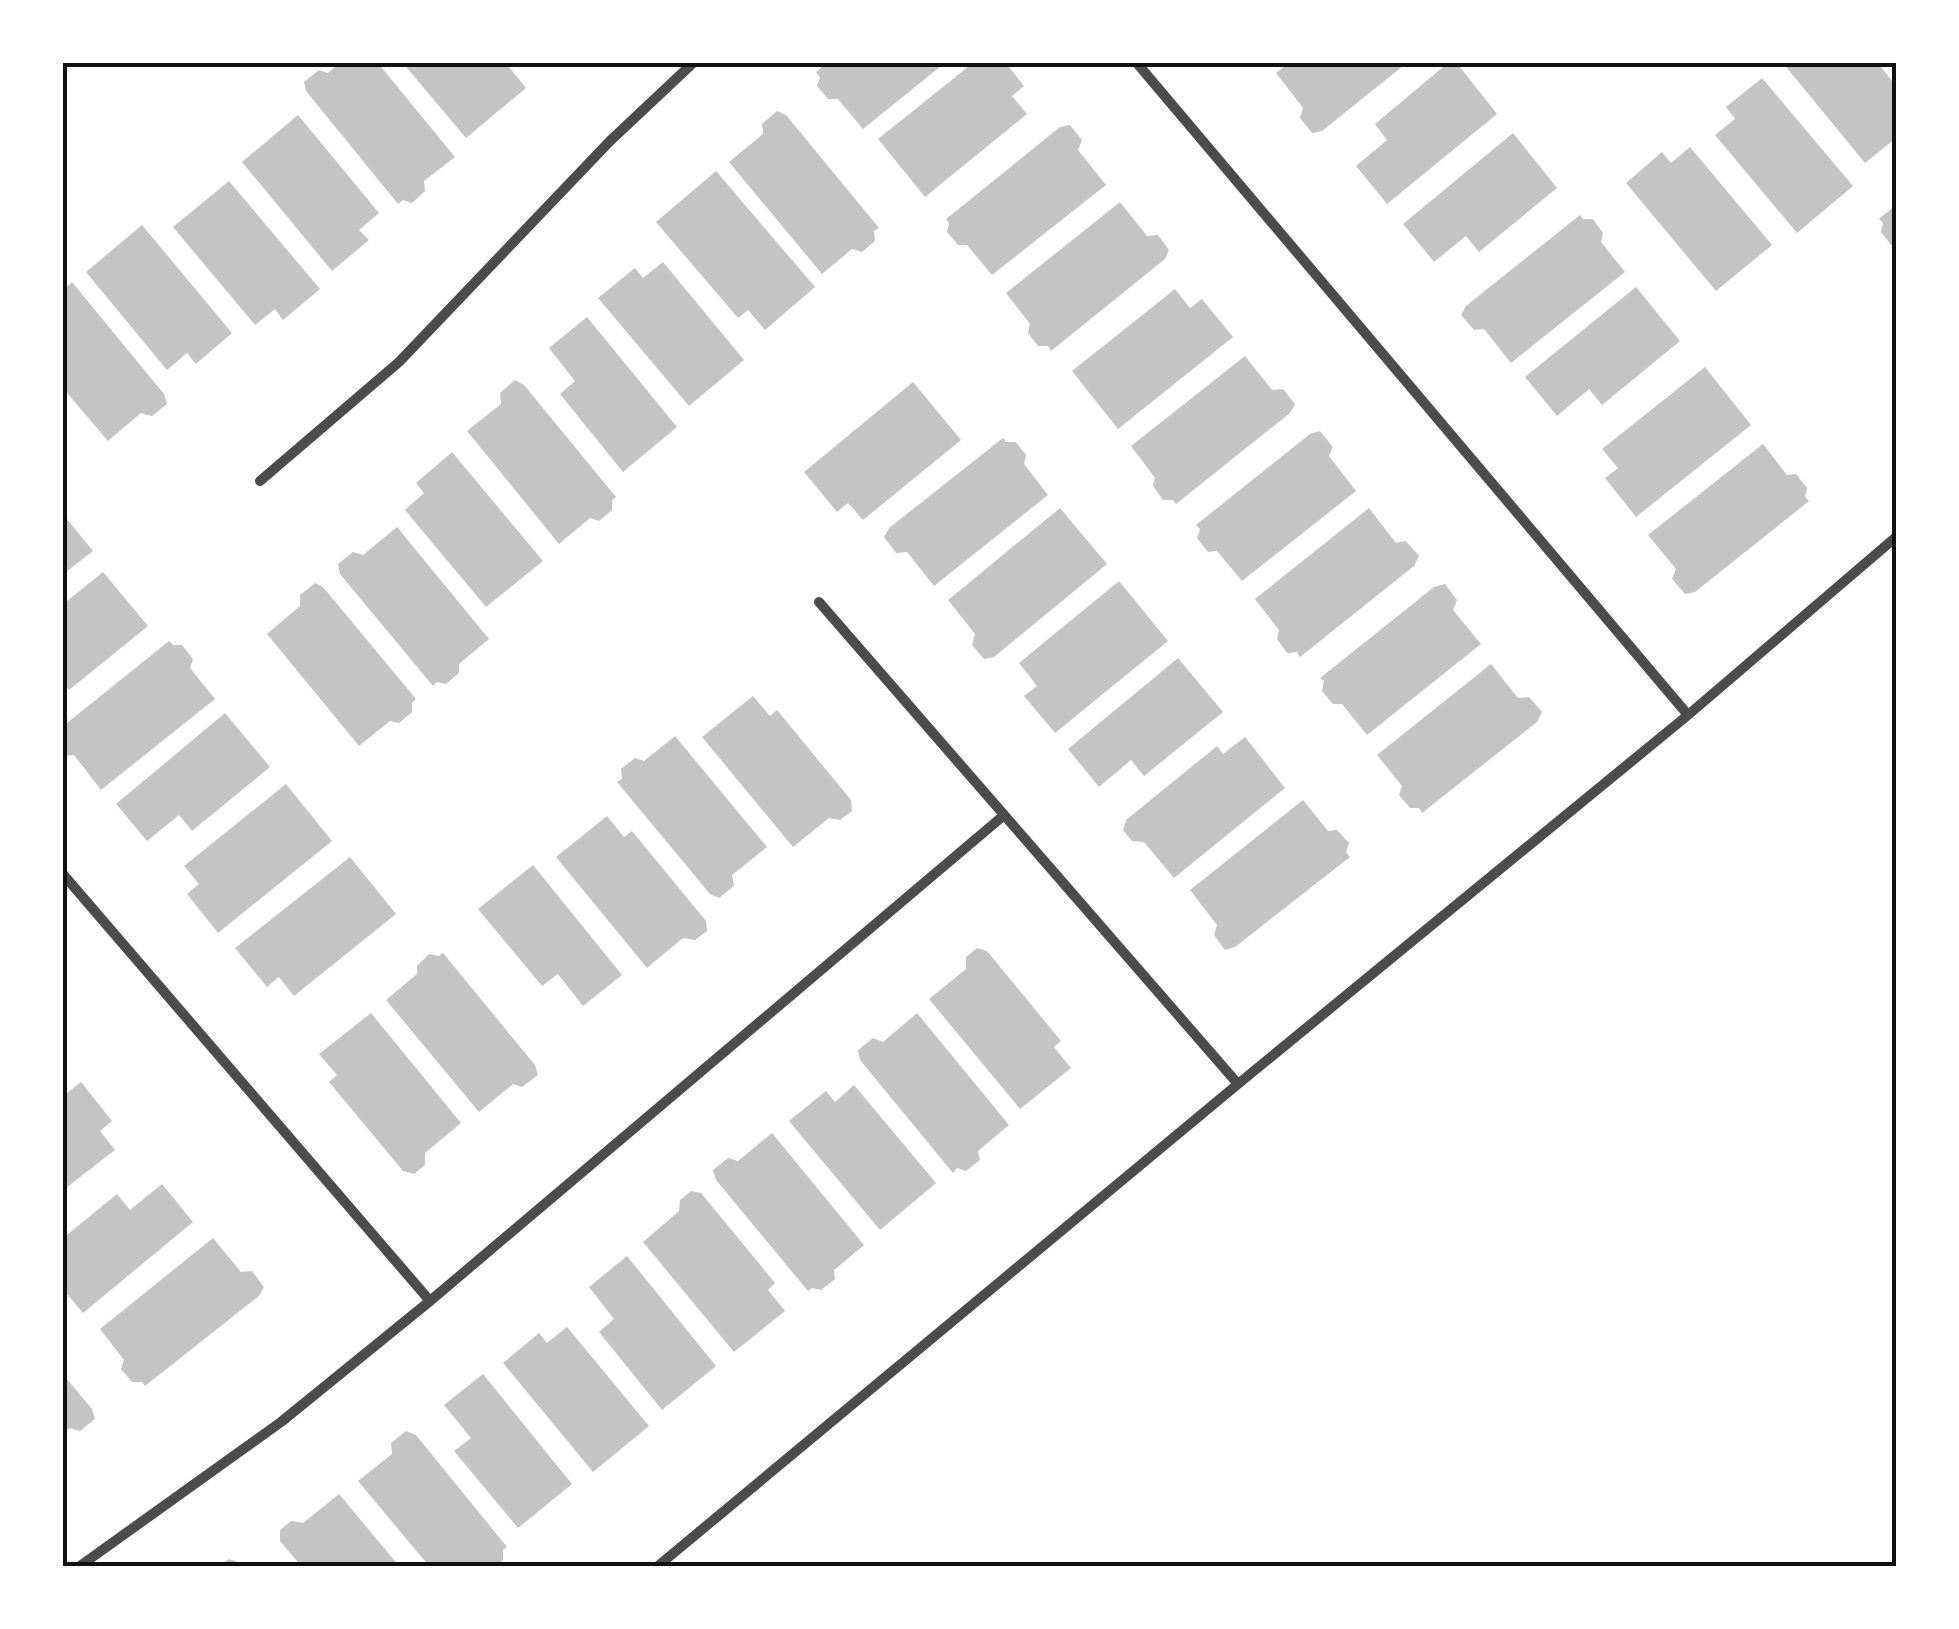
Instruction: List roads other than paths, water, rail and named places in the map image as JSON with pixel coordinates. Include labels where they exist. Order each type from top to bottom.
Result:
[{"type":"street","points":[[260,480],[399,362],[610,140],[694,62]]},
{"type":"street","points":[[1136,62],[1688,715]]},
{"type":"street","points":[[658,1566],[1688,715],[1896,537]]},
{"type":"street","points":[[820,602],[1238,1084]]},
{"type":"street","points":[[80,1566],[280,1422],[430,1301],[1003,816]]},
{"type":"street","points":[[62,873],[430,1301]]}]
